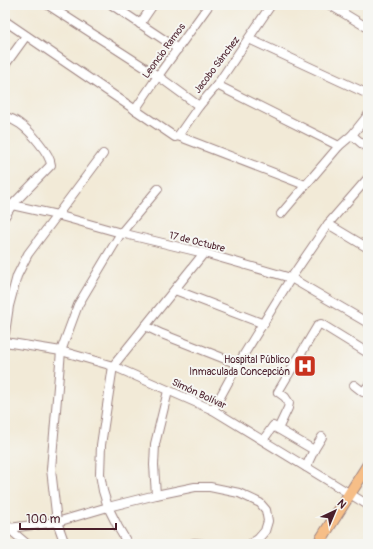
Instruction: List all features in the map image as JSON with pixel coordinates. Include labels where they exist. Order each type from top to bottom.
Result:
[{"type":"main road","points":[[318,544],[368,465]]},
{"type":"street","points":[[48,5],[158,76],[199,106]]},
{"type":"street","points":[[112,5],[178,49]]},
{"type":"street","points":[[140,24],[153,5]]},
{"type":"street","name":"Leoncio Ramos","points":[[135,110],[209,5]]},
{"type":"street","name":"Jacobo Sánchez","points":[[178,136],[249,39],[271,5]]},
{"type":"street","points":[[330,5],[368,28]]},
{"type":"street","points":[[5,21],[175,137],[178,136],[305,185]]},
{"type":"street","points":[[6,63],[26,36]]},
{"type":"street","points":[[249,39],[368,94]]},
{"type":"street","points":[[216,85],[339,146]]},
{"type":"street","points":[[281,214],[339,146],[352,134],[368,115]]},
{"type":"street","points":[[5,117],[20,124],[41,146],[50,160],[50,165],[12,205],[5,216]]},
{"type":"street","points":[[352,134],[368,149]]},
{"type":"street","points":[[5,333],[9,306],[17,276],[28,254],[104,154]]},
{"type":"street","points":[[213,410],[238,364],[291,278],[328,224],[368,178]]},
{"type":"street","points":[[65,544],[57,522],[51,469],[61,351],[78,305],[121,233],[158,189]]},
{"type":"street","name":"17 de Octubre","points":[[12,205],[57,215],[121,233],[204,253],[291,278],[368,323]]},
{"type":"street","points":[[328,224],[368,248]]},
{"type":"street","points":[[128,544],[108,507],[100,474],[101,445],[113,366],[204,253]]},
{"type":"street","points":[[174,290],[264,324]]},
{"type":"street","points":[[278,429],[289,403],[285,397],[275,390],[318,325],[321,324],[368,353]]},
{"type":"street","points":[[145,326],[238,364]]},
{"type":"street","name":"Simón Bolívar","points":[[5,342],[61,351],[113,366],[213,410],[368,505]]},
{"type":"street","points":[[354,385],[366,391]]},
{"type":"street","points":[[156,495],[154,465],[155,444],[168,391]]},
{"type":"street","points":[[266,436],[273,426],[314,450]]},
{"type":"street","points":[[306,467],[322,437]]},
{"type":"street","points":[[7,525],[57,522],[156,495],[195,487],[210,487],[239,493],[260,503],[266,510],[268,521],[265,531],[258,539],[250,544]]},
{"type":"street","points":[[7,525],[27,544]]},
{"type":"street","points":[[190,544],[204,544]]},
{"type":"place","name":"Hospital Público Inmaculada Concepción","points":[[305,366]]}]
